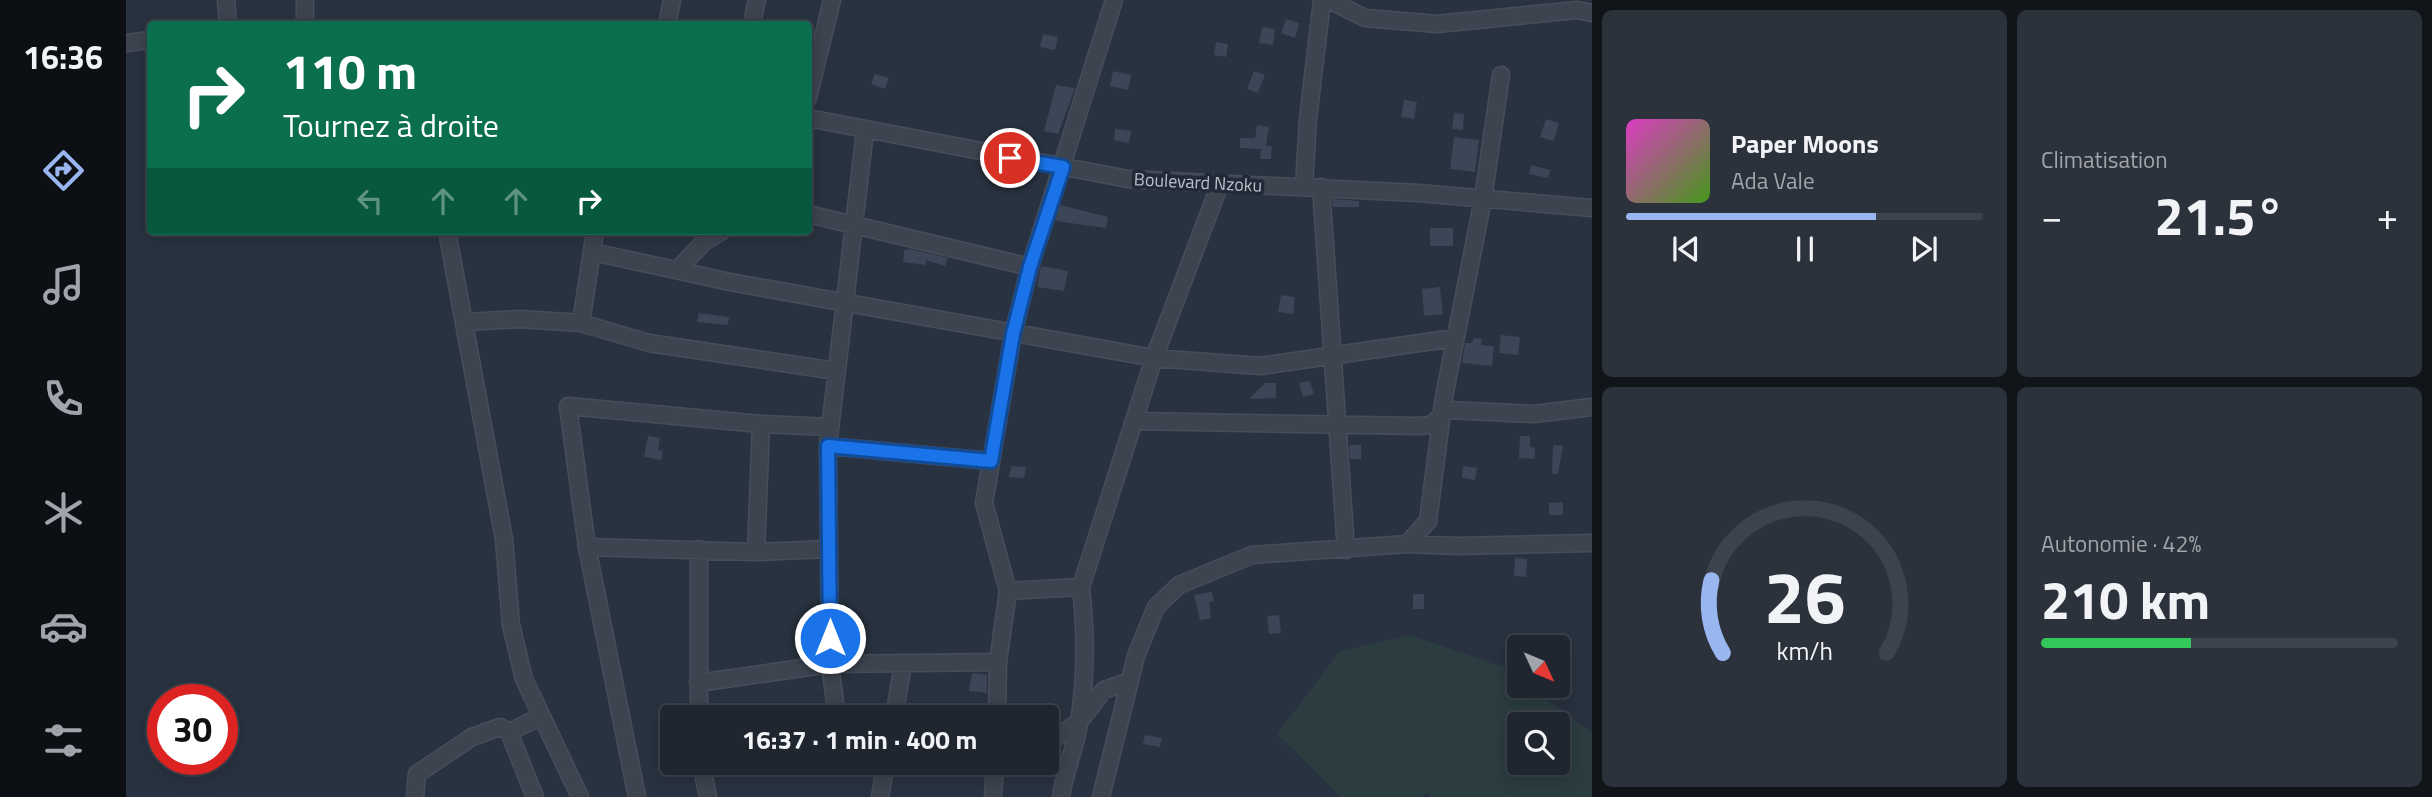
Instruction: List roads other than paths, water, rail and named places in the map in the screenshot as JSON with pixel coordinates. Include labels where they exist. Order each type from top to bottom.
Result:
[{"type":"street","points":[[226,0],[228,21]]},
{"type":"street","points":[[304,21],[305,0]]},
{"type":"street","points":[[668,21],[672,0]]},
{"type":"street","points":[[753,21],[757,0]]},
{"type":"street","points":[[812,82],[832,0]]},
{"type":"street","points":[[996,705],[998,662],[1008,591],[984,503],[991,461],[1013,334],[1030,267],[1115,0]]},
{"type":"street","points":[[1322,0],[1308,119],[1312,186],[1333,353],[1346,550]]},
{"type":"street","points":[[1329,0],[1365,18],[1437,24],[1577,10],[1592,13]]},
{"type":"street","points":[[126,43],[147,40]]},
{"type":"street","points":[[1407,544],[1427,521],[1454,338],[1483,199],[1501,75]]},
{"type":"street","name":"Boulevard Nzoku","points":[[812,119],[1128,179],[1312,186],[1592,208]]},
{"type":"street","points":[[835,705],[830,664],[828,446],[865,131]]},
{"type":"street","points":[[1061,797],[1065,770],[1079,722],[1085,623],[1081,587],[1154,358],[1220,184]]},
{"type":"street","points":[[812,215],[1030,267]]},
{"type":"street","points":[[448,235],[504,539],[511,625],[524,679],[580,797]]},
{"type":"street","points":[[581,323],[595,235]]},
{"type":"street","points":[[677,270],[704,242],[715,235]]},
{"type":"street","points":[[593,252],[846,303],[1154,358],[1260,366],[1333,353],[1454,338]]},
{"type":"street","points":[[465,323],[520,320],[581,323],[649,343],[836,371]]},
{"type":"street","points":[[637,797],[587,547],[568,406],[761,424],[830,427]]},
{"type":"street","points":[[1135,421],[1431,425],[1442,412],[1448,410],[1534,414],[1592,407]]},
{"type":"street","points":[[756,552],[761,424]]},
{"type":"street","points":[[828,446],[991,461]]},
{"type":"street","points":[[1101,797],[1129,681],[1156,607],[1179,585],[1252,555],[1407,544],[1482,546],[1592,543]]},
{"type":"street","points":[[587,547],[756,552],[830,549]]},
{"type":"street","points":[[699,549],[699,705]]},
{"type":"street","points":[[1008,591],[1081,587]]},
{"type":"street","points":[[698,683],[830,664],[998,662]]},
{"type":"street","points":[[896,705],[903,663]]},
{"type":"street","points":[[1059,735],[1079,722],[1104,690],[1129,681]]},
{"type":"street","points":[[509,732],[540,717]]},
{"type":"street","points":[[415,797],[417,774],[472,737],[500,727],[509,732],[536,797]]},
{"type":"street","points":[[703,775],[708,797]]},
{"type":"street","points":[[880,797],[884,775]]},
{"type":"street","points":[[993,797],[994,775]]}]
